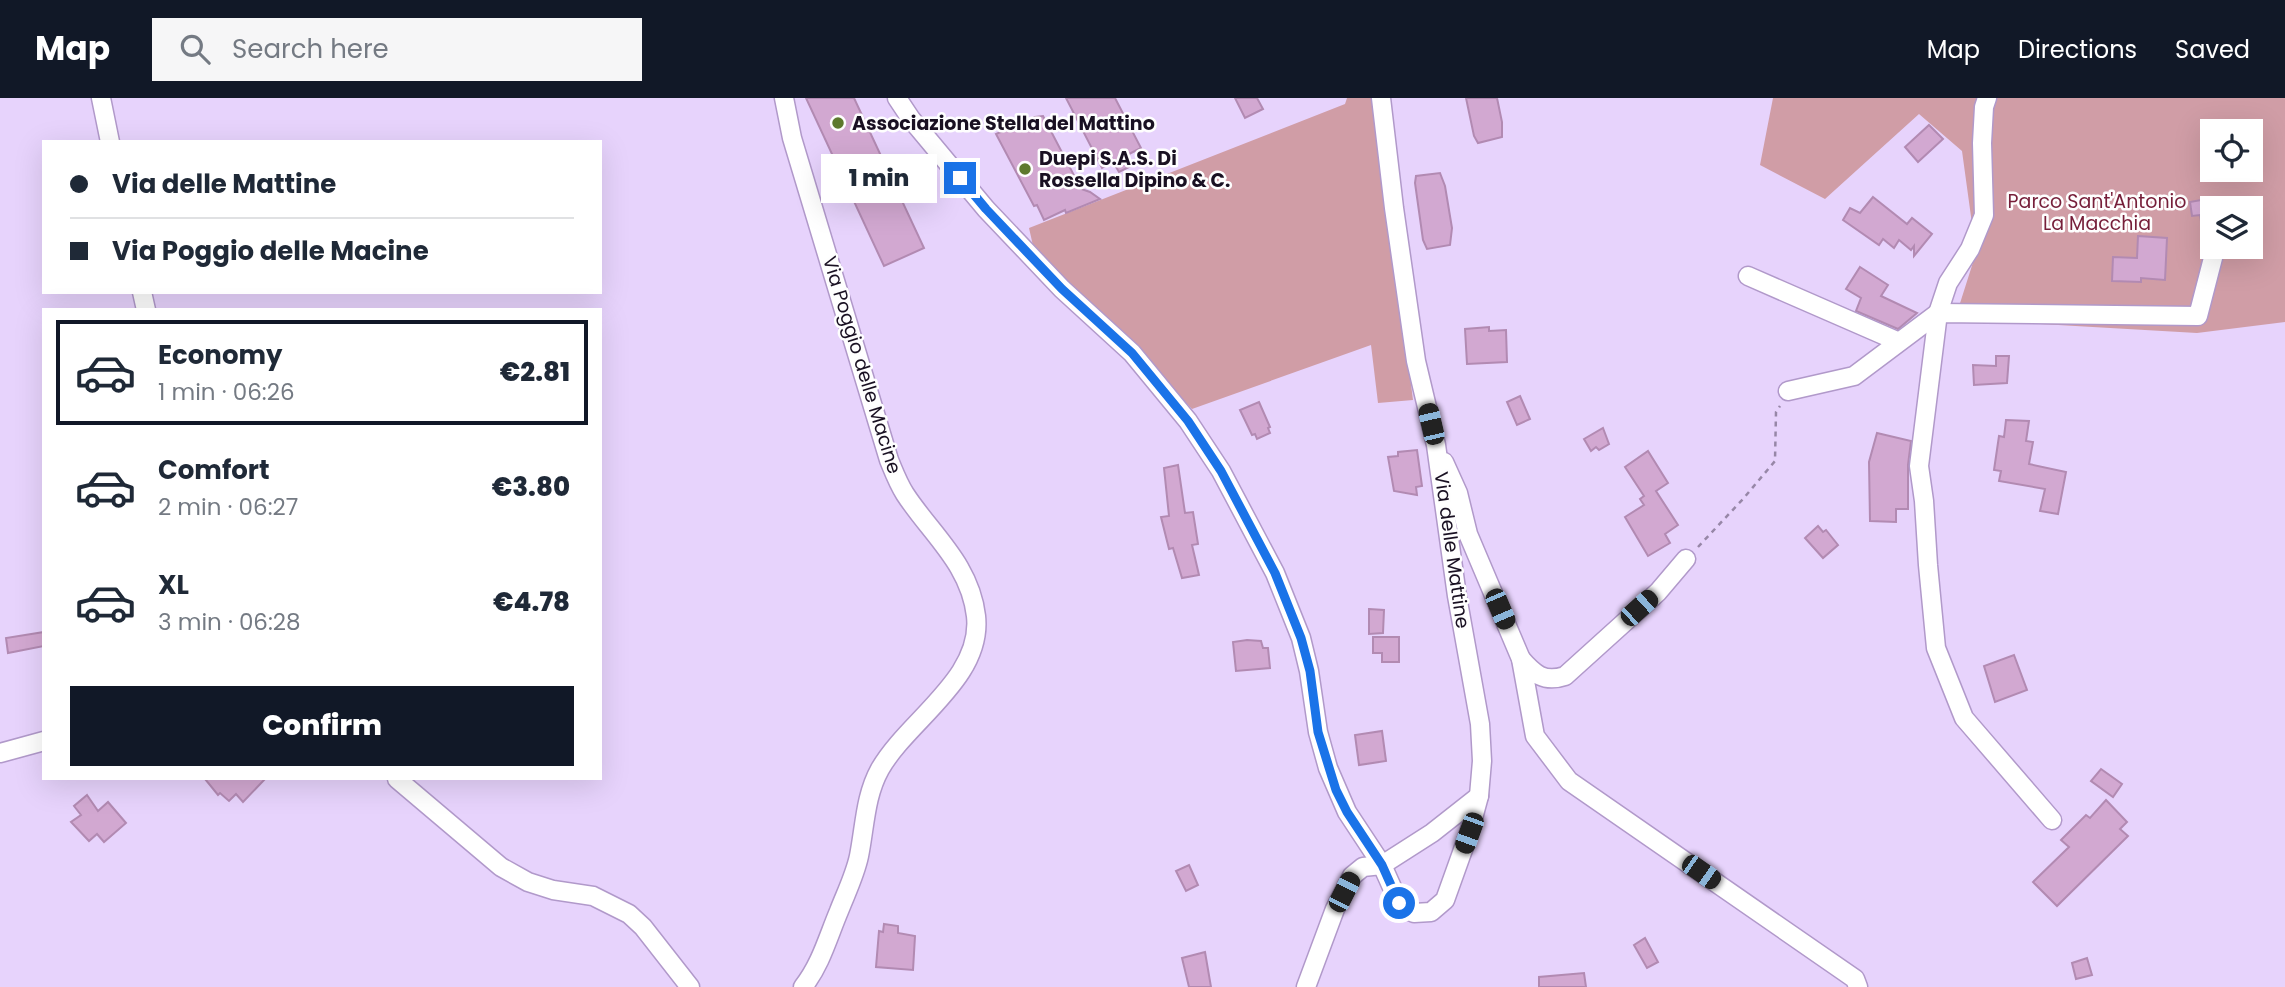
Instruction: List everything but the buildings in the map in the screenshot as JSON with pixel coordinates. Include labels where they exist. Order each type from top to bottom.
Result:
[{"type":"street","points":[[101,98],[110,140]]},
{"type":"street","name":"Via Poggio delle Macine","points":[[784,98],[792,138],[889,460],[904,493],[952,553],[972,598],[976,615],[972,652],[957,678],[891,751],[878,772],[871,789],[855,873],[816,970],[803,987]]},
{"type":"street","points":[[897,98],[911,119],[986,209],[1062,289],[1132,353],[1188,421],[1221,471],[1275,573],[1301,638],[1310,671],[1318,732],[1336,790],[1383,868]]},
{"type":"street","name":"Via delle Mattine","points":[[1381,98],[1416,361],[1436,445],[1457,596],[1480,724],[1479,796],[1445,900],[1439,907],[1423,914],[1405,909],[1399,903],[1383,868]]},
{"type":"street","points":[[1987,98],[1982,143],[1984,215],[1970,249],[1948,283],[1938,313],[1919,466],[1936,648],[1964,718],[2053,820]]},
{"type":"street","points":[[1788,391],[1854,376],[1897,341],[1938,313],[2197,316],[2213,259]]},
{"type":"street","points":[[1748,276],[1897,341]]},
{"type":"street","points":[[1436,445],[1458,493],[1468,534],[1521,659],[1535,736],[1569,781],[1855,979],[1858,987]]},
{"type":"street","points":[[1521,659],[1532,672],[1544,679],[1565,676],[1658,592],[1686,559]]},
{"type":"street","points":[[0,754],[42,742]]},
{"type":"street","points":[[398,780],[501,867],[528,882],[553,890],[593,896],[629,914],[690,987]]},
{"type":"street","points":[[1306,987],[1335,909],[1352,876],[1363,867],[1383,868],[1479,796]]},
{"type":"path","points":[[1686,559],[1775,461],[1776,412],[1788,391]]},
{"type":"green space","points":[[1347,98],[1375,98],[1413,400],[1378,403],[1371,345],[1192,409],[1034,250],[1029,228],[1345,104]]},
{"type":"green space","name":"Parco Sant'Antonio La Macchia","points":[[1773,98],[2285,98],[2285,322],[2197,333],[1955,319],[1976,253],[1962,151],[1919,114],[1825,199],[1760,165]]},
{"type":"place","name":"Associazione Stella del Mattino","points":[[838,123]]},
{"type":"place","name":"Duepi S.A.S. Di Rossella Dipino & C.","points":[[1025,169]]},
{"type":"route","points":[[960,178],[1062,289],[1132,353],[1188,421],[1221,471],[1275,573],[1301,638],[1310,671],[1318,732],[1336,790],[1347,812],[1382,865],[1399,903]]}]
